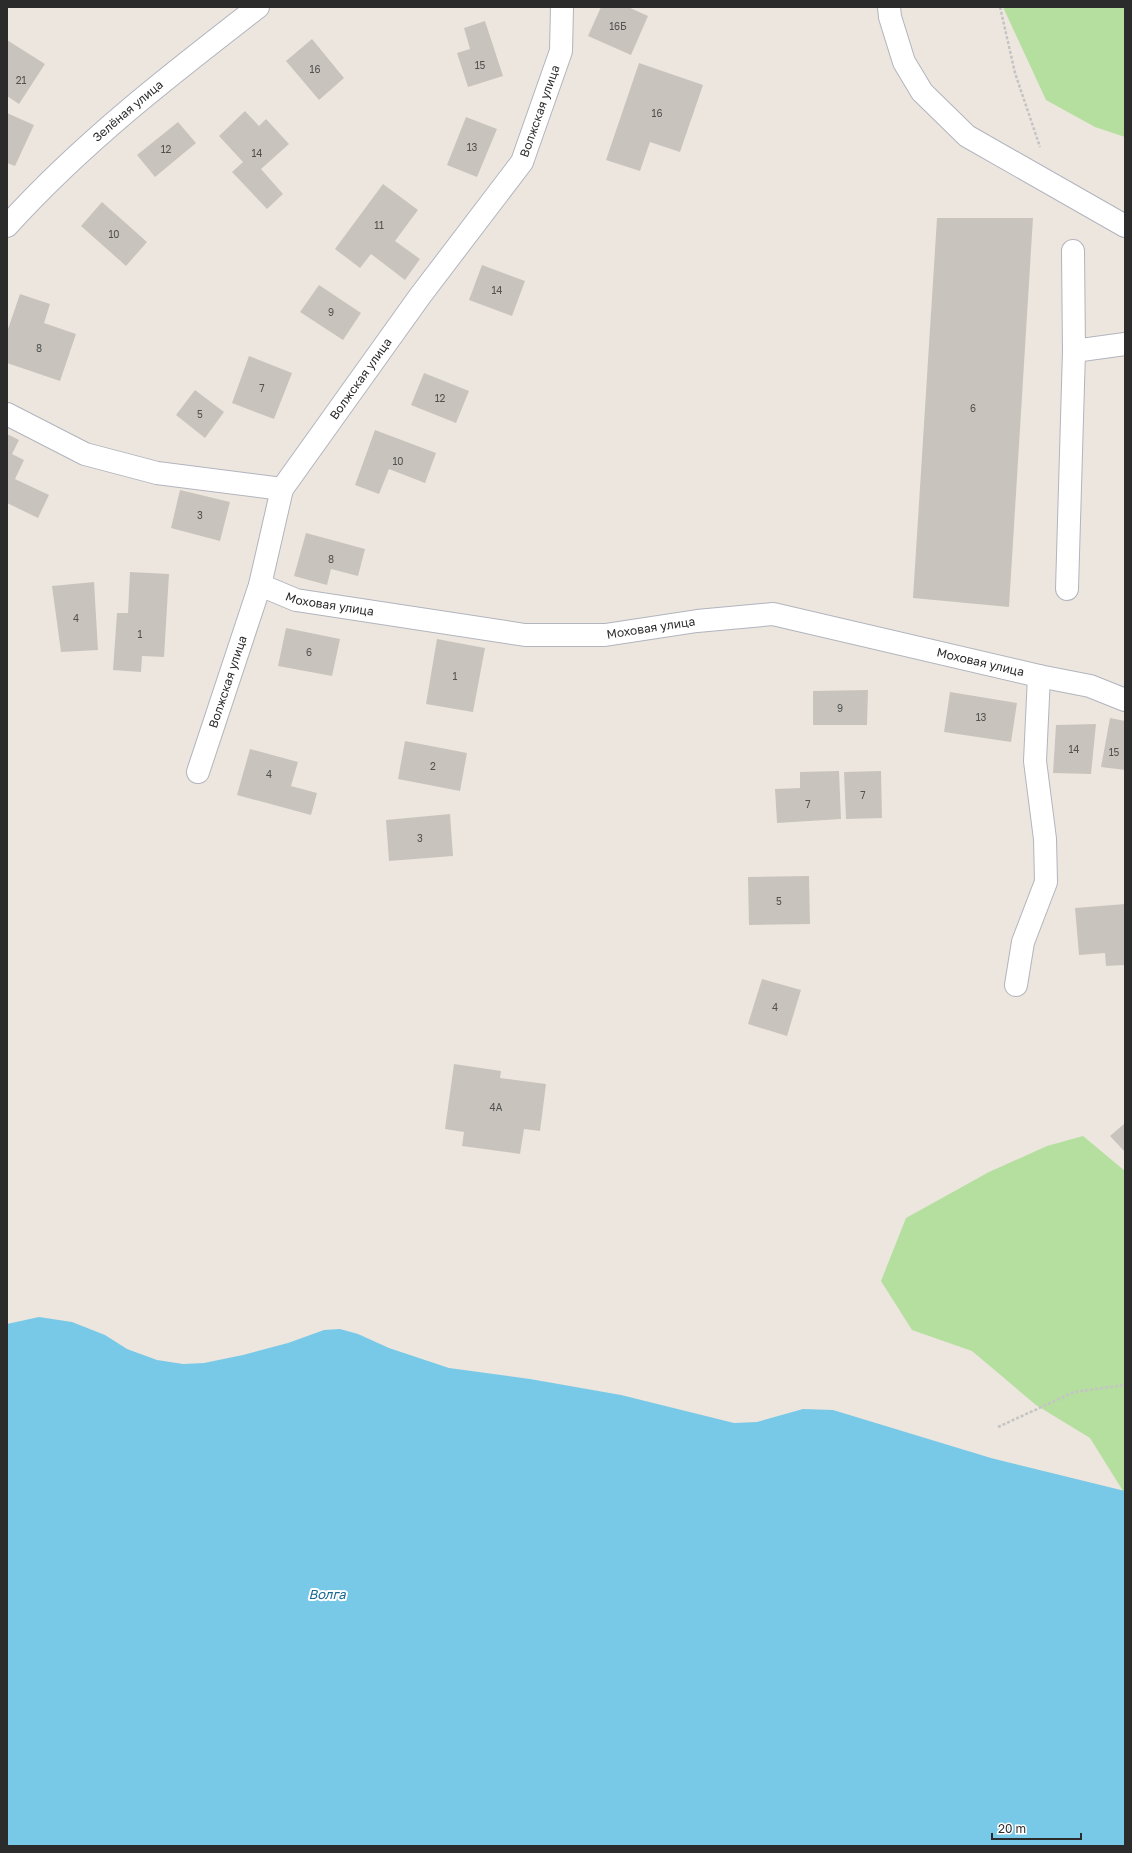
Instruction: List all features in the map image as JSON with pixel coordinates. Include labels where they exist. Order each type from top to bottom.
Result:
[{"type":"street","name":"Зелёная улица","points":[[7,226],[32,198],[105,128],[175,71],[258,7]]},
{"type":"street","name":"Волжская улица","points":[[198,772],[260,585],[282,489],[420,296],[522,162],[561,51],[562,7]]},
{"type":"street","points":[[889,7],[890,17],[904,62],[922,92],[966,136],[1125,226]]},
{"type":"street","points":[[1067,589],[1074,351],[1073,251]]},
{"type":"street","points":[[1074,351],[1125,344]]},
{"type":"street","points":[[7,414],[85,454],[157,473],[282,489]]},
{"type":"street","name":"Моховая улица","points":[[260,585],[296,600],[525,635],[605,635],[697,621],[774,614],[1039,676],[1090,686],[1125,700]]},
{"type":"street","name":"Моховая улица","points":[[1016,985],[1023,942],[1046,882],[1045,839],[1035,760],[1039,676]]},
{"type":"path","points":[[1000,7],[1015,74],[1053,185]]},
{"type":"path","points":[[998,1427],[1074,1392],[1125,1385]]},
{"type":"green space","points":[[1003,7],[1125,7],[1125,137],[1095,127],[1046,100]]},
{"type":"green space","points":[[1083,1136],[1125,1171],[1125,1491],[1123,1491],[1090,1438],[1036,1405],[972,1351],[912,1330],[881,1281],[906,1218],[989,1172],[1047,1146]]},
{"type":"water","name":"Волга","points":[[39,1317],[72,1322],[105,1335],[127,1349],[157,1360],[183,1364],[204,1363],[243,1355],[288,1343],[324,1330],[340,1329],[358,1334],[389,1348],[449,1368],[530,1379],[621,1395],[734,1423],[757,1422],[803,1409],[833,1410],[991,1458],[1125,1491],[1125,1846],[7,1846],[7,1324]]},
{"type":"building","points":[[601,7],[628,7],[648,16],[631,55],[588,36]]},
{"type":"building","points":[[485,21],[503,76],[468,87],[457,53],[470,49],[464,28]]},
{"type":"building","points":[[312,39],[344,78],[319,100],[286,61]]},
{"type":"building","points":[[7,40],[45,64],[19,104],[7,96]]},
{"type":"building","points":[[639,63],[703,85],[680,152],[650,142],[640,171],[606,160]]},
{"type":"building","points":[[245,111],[259,126],[266,119],[289,144],[261,169],[283,194],[267,209],[232,172],[243,162],[219,136]]},
{"type":"building","points":[[7,113],[34,125],[15,166],[7,163]]},
{"type":"building","points":[[466,117],[497,129],[477,177],[447,165]]},
{"type":"building","points":[[178,122],[196,143],[155,177],[137,155]]},
{"type":"building","points":[[383,184],[418,210],[395,241],[420,259],[405,280],[371,254],[360,268],[335,249]]},
{"type":"building","points":[[102,202],[147,242],[126,266],[81,226]]},
{"type":"building","points":[[937,218],[1033,218],[1009,607],[913,598]]},
{"type":"building","points":[[482,265],[525,281],[512,316],[469,300]]},
{"type":"building","points":[[319,285],[361,313],[343,340],[300,312]]},
{"type":"building","points":[[20,294],[50,304],[44,323],[76,334],[60,381],[7,363],[7,332]]},
{"type":"building","points":[[249,356],[292,373],[274,419],[232,403]]},
{"type":"building","points":[[424,373],[469,391],[456,423],[411,405]]},
{"type":"building","points":[[195,390],[224,412],[205,438],[176,415]]},
{"type":"building","points":[[375,430],[436,453],[425,483],[389,469],[379,494],[355,485]]},
{"type":"building","points":[[7,434],[19,440],[12,454],[24,460],[15,479],[49,495],[38,518],[7,503]]},
{"type":"building","points":[[180,490],[230,502],[220,541],[171,528]]},
{"type":"building","points":[[306,533],[365,549],[358,576],[331,569],[327,585],[294,576]]},
{"type":"building","points":[[130,572],[169,574],[164,657],[142,656],[141,672],[113,670],[117,613],[128,613]]},
{"type":"building","points":[[94,582],[98,650],[61,652],[52,586]]},
{"type":"building","points":[[286,628],[340,639],[332,676],[278,666]]},
{"type":"building","points":[[437,639],[485,648],[473,712],[426,704]]},
{"type":"building","points":[[868,690],[867,725],[813,725],[813,691]]},
{"type":"building","points":[[950,692],[1017,703],[1011,742],[944,732]]},
{"type":"building","points":[[1110,718],[1125,721],[1125,770],[1101,767]]},
{"type":"building","points":[[1096,724],[1091,774],[1053,773],[1056,725]]},
{"type":"building","points":[[405,741],[467,753],[460,791],[398,779]]},
{"type":"building","points":[[250,749],[298,762],[291,786],[317,793],[311,815],[237,795]]},
{"type":"building","points":[[839,771],[841,819],[777,823],[775,789],[800,788],[800,772]]},
{"type":"building","points":[[881,771],[882,818],[846,819],[844,772]]},
{"type":"building","points":[[450,814],[453,856],[389,861],[386,820]]},
{"type":"building","points":[[809,876],[810,924],[749,925],[748,877]]},
{"type":"building","points":[[1125,904],[1125,965],[1106,966],[1105,953],[1079,955],[1075,908]]},
{"type":"building","points":[[762,979],[801,990],[787,1036],[748,1024]]},
{"type":"building","points":[[454,1064],[501,1071],[500,1078],[546,1084],[540,1131],[524,1129],[520,1154],[462,1146],[464,1132],[445,1129]]},
{"type":"building","points":[[1125,1123],[1125,1152],[1110,1136]]}]
